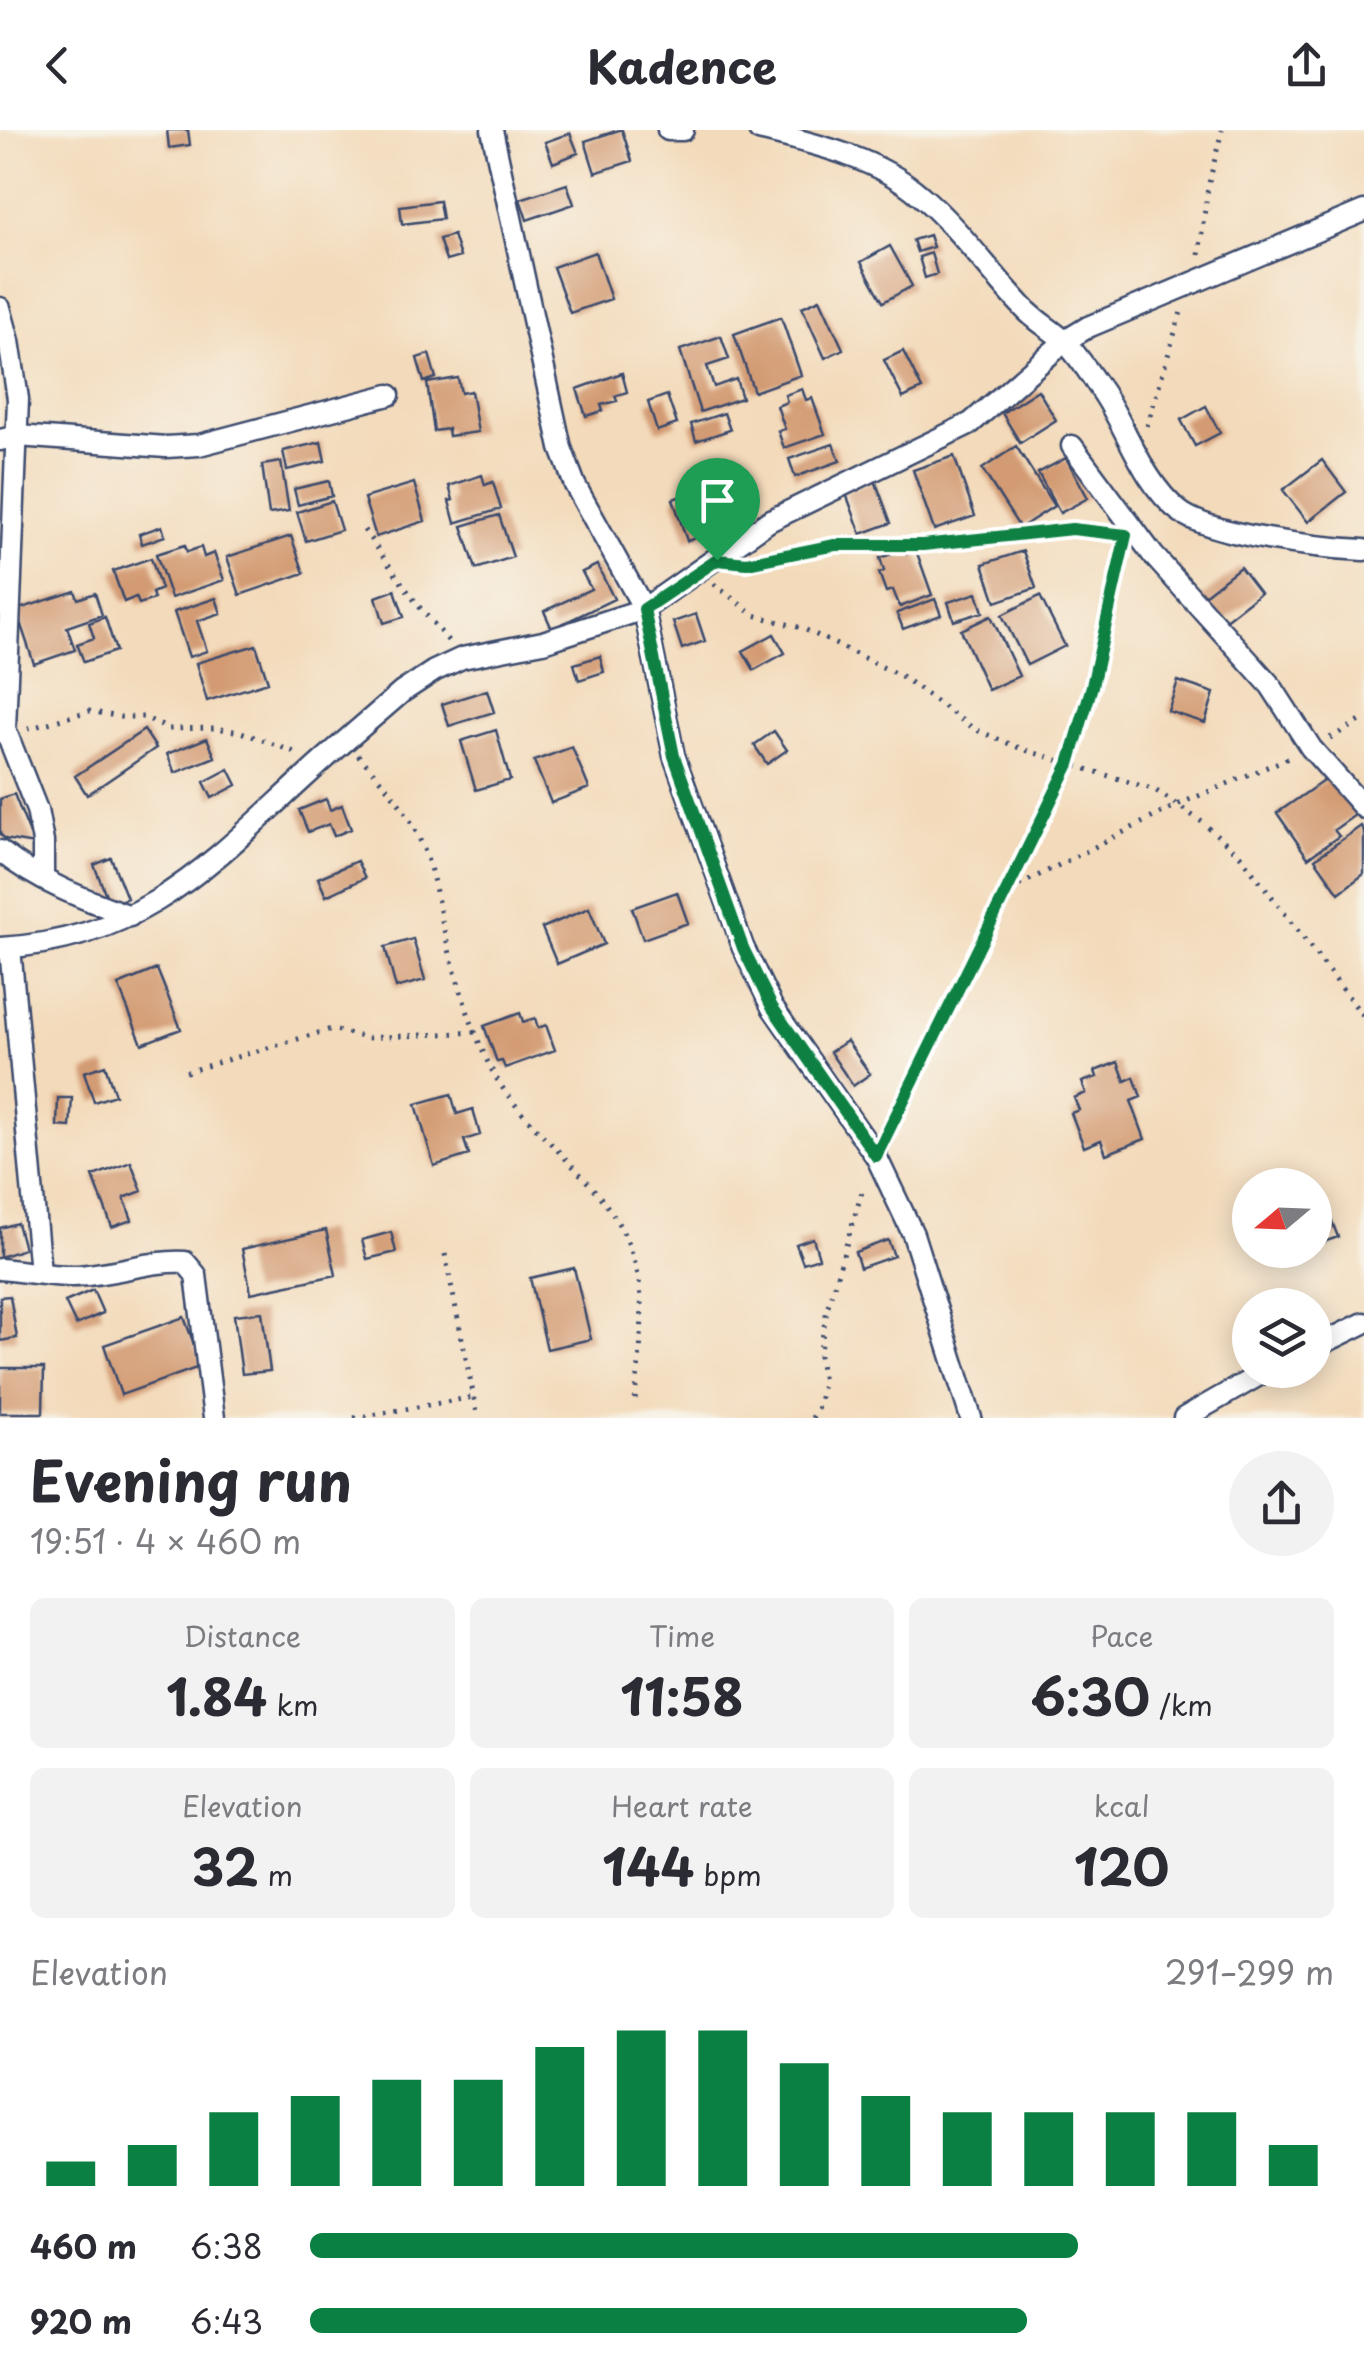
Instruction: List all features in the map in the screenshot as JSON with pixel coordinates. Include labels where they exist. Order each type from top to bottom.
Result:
[{"type":"street","points":[[492,130],[561,448],[575,485],[644,609],[674,756],[743,948],[772,1007],[876,1156],[913,1234],[971,1418]]},
{"type":"street","points":[[668,130],[683,130]]},
{"type":"street","points":[[759,130],[846,156],[880,170],[919,194],[1029,313],[1065,342],[1112,406],[1157,485],[1180,512],[1208,524],[1306,545],[1364,550]]},
{"type":"street","points":[[40,1272],[5,948],[77,936],[166,898],[230,848],[402,692],[462,658],[543,642],[644,609],[769,521],[971,423],[1088,327],[1364,211]]},
{"type":"street","points":[[0,308],[10,341],[18,399],[9,438],[5,729],[36,810],[43,842],[43,879]]},
{"type":"street","points":[[9,438],[200,445],[389,395]]},
{"type":"street","points":[[1072,446],[1129,526],[1271,686],[1312,748],[1364,808]]},
{"type":"street","points":[[0,850],[70,894],[130,916]]},
{"type":"street","points":[[0,1269],[71,1276],[185,1262],[196,1275],[214,1418]]},
{"type":"street","points":[[1332,1339],[1364,1323]]},
{"type":"street","points":[[1184,1418],[1236,1388]]},
{"type":"path","points":[[1139,456],[1177,320],[1196,281],[1208,187],[1222,130]]},
{"type":"path","points":[[709,566],[747,563],[835,545],[923,545],[1072,529],[1126,535],[1092,686],[1069,764],[876,1156],[854,1211],[850,1241],[828,1309],[819,1356],[823,1383],[812,1418]]},
{"type":"path","points":[[364,530],[462,658]]},
{"type":"path","points":[[709,566],[754,615],[802,628],[863,656],[902,677],[974,729],[1022,749],[1155,790],[1240,855],[1364,1017]]},
{"type":"path","points":[[5,729],[32,730],[89,710],[144,717],[170,729],[240,732],[326,760]]},
{"type":"path","points":[[1007,891],[1177,806],[1312,748],[1364,720]]},
{"type":"path","points":[[345,742],[396,795],[421,840],[438,889],[447,943],[498,1082],[569,1162],[627,1240],[643,1308],[636,1400]]},
{"type":"path","points":[[186,1072],[332,1029],[366,1038],[477,1032]]},
{"type":"path","points":[[445,1254],[478,1418]]},
{"type":"path","points":[[354,1418],[474,1396]]},
{"type":"building","points":[[167,130],[188,130],[190,145],[169,148]]},
{"type":"building","points":[[619,130],[632,161],[595,173],[585,141]]},
{"type":"building","points":[[570,133],[578,153],[553,163],[545,142]]},
{"type":"building","points":[[567,184],[574,204],[527,220],[520,199]]},
{"type":"building","points":[[439,201],[442,219],[402,224],[400,206]]},
{"type":"building","points":[[453,235],[460,257],[446,261],[439,239]]},
{"type":"building","points":[[929,235],[933,247],[917,252],[913,240]]},
{"type":"building","points":[[890,246],[912,286],[883,302],[861,262]]},
{"type":"building","points":[[595,252],[611,299],[570,313],[553,267]]},
{"type":"building","points":[[931,253],[937,274],[925,278],[919,257]]},
{"type":"building","points":[[820,299],[843,349],[825,358],[802,307]]},
{"type":"building","points":[[781,317],[801,375],[754,392],[734,334]]},
{"type":"building","points":[[721,336],[729,359],[707,366],[714,387],[736,379],[742,398],[700,412],[680,350]]},
{"type":"building","points":[[903,351],[922,389],[903,398],[884,360]]},
{"type":"building","points":[[429,354],[436,378],[424,382],[417,358]]},
{"type":"building","points":[[622,373],[627,392],[615,396],[617,401],[601,405],[603,411],[586,416],[577,389]]},
{"type":"building","points":[[458,378],[461,393],[471,391],[478,432],[449,436],[448,429],[434,431],[427,383]]},
{"type":"building","points":[[802,389],[806,400],[812,398],[825,434],[784,448],[778,431],[785,429],[777,406],[787,402],[785,395]]},
{"type":"building","points":[[1038,390],[1056,420],[1020,443],[1002,413]]},
{"type":"building","points":[[667,395],[677,424],[657,431],[648,402]]},
{"type":"building","points":[[1206,406],[1220,433],[1195,446],[1181,420]]},
{"type":"building","points":[[724,413],[730,430],[696,441],[691,424]]},
{"type":"building","points":[[321,442],[325,461],[287,470],[283,451]]},
{"type":"building","points":[[833,444],[840,461],[795,477],[789,459]]},
{"type":"building","points":[[1016,446],[1054,506],[1020,528],[982,469]]},
{"type":"building","points":[[954,456],[975,516],[934,530],[913,470]]},
{"type":"building","points":[[1066,458],[1088,498],[1060,513],[1038,473]]},
{"type":"building","points":[[1322,460],[1346,492],[1308,522],[1283,490]]},
{"type":"building","points":[[281,462],[289,511],[269,514],[262,465]]},
{"type":"building","points":[[482,475],[485,485],[493,482],[501,509],[455,523],[449,486]]},
{"type":"building","points":[[875,480],[891,523],[861,534],[845,491]]},
{"type":"building","points":[[329,481],[332,496],[298,505],[294,489]]},
{"type":"building","points":[[414,483],[425,521],[376,537],[364,498]]},
{"type":"building","points":[[698,490],[713,532],[687,541],[673,499]]},
{"type":"building","points":[[332,501],[341,530],[306,541],[297,512]]},
{"type":"building","points":[[499,515],[513,557],[476,569],[462,526]]},
{"type":"building","points":[[162,526],[165,536],[142,544],[139,534]]},
{"type":"building","points":[[291,536],[304,573],[240,595],[227,557]]},
{"type":"building","points":[[185,545],[187,552],[201,547],[204,557],[214,553],[224,580],[171,598],[156,554]]},
{"type":"building","points":[[905,549],[906,554],[916,550],[932,595],[900,607],[893,590],[886,592],[879,573],[884,571],[880,558]]},
{"type":"building","points":[[1023,551],[1036,588],[996,602],[983,564]]},
{"type":"building","points":[[151,558],[161,589],[152,593],[154,599],[139,604],[136,597],[124,602],[113,571]]},
{"type":"building","points":[[597,565],[614,599],[552,629],[544,611],[591,589],[582,572]]},
{"type":"building","points":[[1240,567],[1260,593],[1219,625],[1199,599]]},
{"type":"building","points":[[395,590],[404,617],[384,623],[376,597]]},
{"type":"building","points":[[75,591],[78,599],[95,593],[102,615],[67,627],[75,650],[34,664],[16,610]]},
{"type":"building","points":[[977,593],[983,612],[954,621],[948,602]]},
{"type":"building","points":[[1040,596],[1065,646],[1027,665],[1002,615]]},
{"type":"building","points":[[216,598],[221,613],[197,621],[207,651],[189,657],[174,612]]},
{"type":"building","points":[[935,599],[941,615],[903,629],[897,613]]},
{"type":"building","points":[[696,614],[705,641],[682,649],[673,622]]},
{"type":"building","points":[[991,616],[1019,676],[988,690],[961,630]]},
{"type":"building","points":[[105,617],[116,651],[84,662],[77,644],[94,638],[89,623]]},
{"type":"building","points":[[774,634],[785,653],[754,670],[743,651]]},
{"type":"building","points":[[256,645],[268,682],[207,701],[196,663]]},
{"type":"building","points":[[600,656],[604,672],[579,680],[574,664]]},
{"type":"building","points":[[1178,681],[1214,693],[1205,723],[1168,711]]},
{"type":"building","points":[[487,690],[494,712],[449,726],[442,704]]},
{"type":"building","points":[[144,730],[156,748],[87,795],[75,776]]},
{"type":"building","points":[[496,730],[510,780],[476,790],[461,741]]},
{"type":"building","points":[[774,731],[787,750],[767,764],[754,745]]},
{"type":"building","points":[[207,738],[215,757],[175,773],[167,754]]},
{"type":"building","points":[[572,747],[589,788],[551,803],[534,761]]},
{"type":"building","points":[[229,769],[237,785],[212,798],[204,782]]},
{"type":"building","points":[[1329,777],[1355,815],[1334,830],[1339,836],[1308,858],[1277,813]]},
{"type":"building","points":[[14,794],[34,844],[5,839],[0,834],[0,799]]},
{"type":"building","points":[[326,799],[330,810],[342,805],[351,829],[334,836],[329,824],[308,832],[299,810]]},
{"type":"building","points":[[1361,826],[1364,874],[1339,893],[1315,859]]},
{"type":"building","points":[[111,858],[127,898],[110,905],[94,865]]},
{"type":"building","points":[[357,861],[365,878],[326,896],[318,878]]},
{"type":"building","points":[[677,892],[688,923],[643,939],[632,908]]},
{"type":"building","points":[[589,908],[604,944],[557,964],[542,928]]},
{"type":"building","points":[[413,939],[425,980],[396,988],[385,947]]},
{"type":"building","points":[[157,969],[181,1029],[142,1044],[118,985]]},
{"type":"building","points":[[520,1013],[523,1022],[535,1018],[538,1028],[546,1025],[555,1050],[505,1068],[502,1061],[497,1062],[484,1026]]},
{"type":"building","points":[[847,1041],[870,1074],[853,1086],[830,1052]]},
{"type":"building","points":[[1118,1062],[1125,1081],[1134,1077],[1141,1097],[1131,1101],[1145,1139],[1106,1154],[1101,1140],[1084,1147],[1071,1113],[1079,1110],[1074,1098],[1086,1093],[1082,1082],[1097,1077],[1095,1071]]},
{"type":"building","points":[[105,1065],[115,1095],[94,1102],[84,1072]]},
{"type":"building","points":[[451,1094],[457,1114],[473,1109],[480,1135],[464,1140],[469,1155],[434,1166],[416,1104]]},
{"type":"building","points":[[58,1098],[72,1098],[70,1127],[57,1126]]},
{"type":"building","points":[[131,1162],[142,1191],[124,1198],[132,1220],[112,1227],[93,1176]]},
{"type":"building","points":[[17,1223],[24,1249],[0,1257],[0,1228]]},
{"type":"building","points":[[326,1230],[336,1275],[251,1293],[242,1249]]},
{"type":"building","points":[[391,1232],[396,1252],[367,1259],[362,1240]]},
{"type":"building","points":[[813,1238],[819,1258],[803,1263],[796,1244]]},
{"type":"building","points":[[888,1240],[894,1256],[860,1268],[855,1252]]},
{"type":"building","points":[[574,1268],[591,1339],[547,1349],[530,1278]]},
{"type":"building","points":[[93,1290],[103,1313],[76,1325],[65,1302]]},
{"type":"building","points":[[10,1296],[17,1338],[0,1341],[0,1297]]},
{"type":"building","points":[[262,1312],[270,1371],[242,1374],[234,1315]]},
{"type":"building","points":[[184,1317],[202,1366],[121,1395],[104,1345]]},
{"type":"building","points":[[0,1368],[44,1368],[43,1413],[0,1413]]},
{"type":"route","points":[[1072,529],[1126,535],[1092,686],[1069,764],[876,1156],[760,985],[674,756],[644,609],[717,560],[747,563],[835,545],[923,545],[1072,529]]}]
